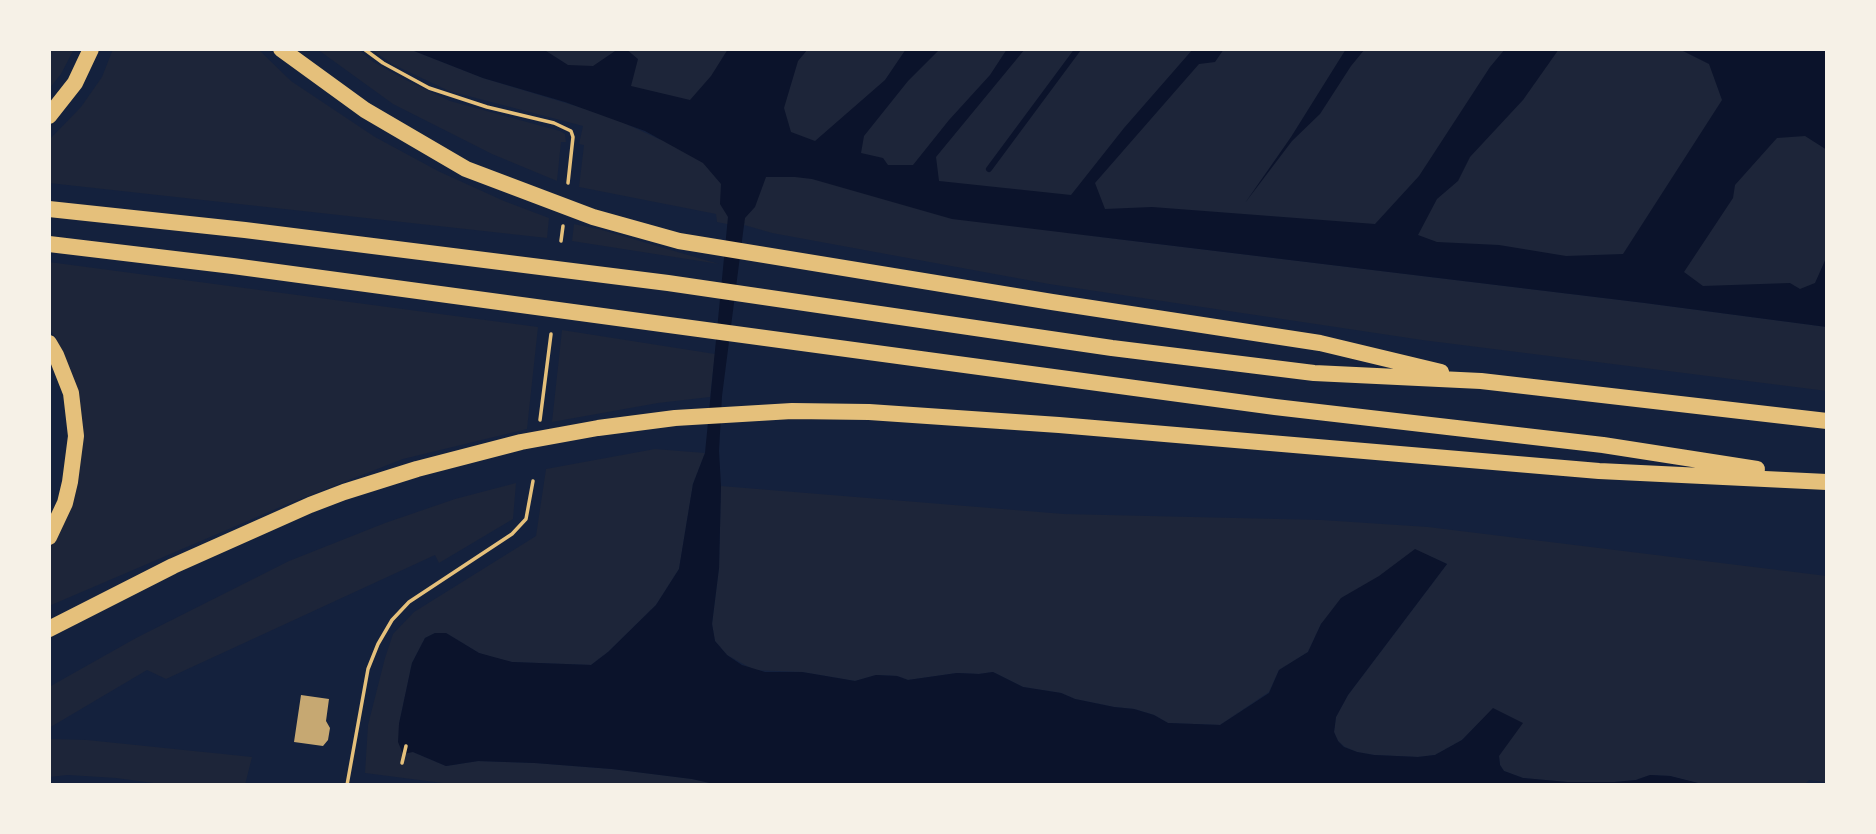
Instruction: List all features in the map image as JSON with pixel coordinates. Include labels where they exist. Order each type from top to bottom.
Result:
[{"type":"highway","points":[[49,116],[75,83],[91,49]]},
{"type":"highway","points":[[281,49],[365,110],[466,169],[593,217],[679,241],[1320,343],[1482,381]]},
{"type":"highway","points":[[49,209],[245,230],[667,282],[1112,348],[1314,373],[1482,381],[1827,421]]},
{"type":"highway","points":[[49,244],[233,266],[1275,407],[1603,445],[1827,481]]},
{"type":"highway","points":[[49,344],[71,393],[76,436],[71,482],[49,537]]},
{"type":"highway","points":[[49,629],[173,566],[310,505],[417,469],[521,442],[675,418],[753,412],[869,412],[1059,425],[1599,471],[1827,481]]},
{"type":"highway","points":[[49,637],[68,620]]},
{"type":"path","points":[[364,49],[383,63],[429,88],[487,107],[554,123],[571,131],[573,137],[568,183]]},
{"type":"path","points":[[561,241],[563,226]]},
{"type":"path","points":[[540,422],[551,334]]},
{"type":"path","points":[[347,785],[368,669],[392,620],[409,603],[512,534],[526,519],[533,481]]},
{"type":"path","points":[[402,762],[405,746]]},
{"type":"shaded area","points":[[49,49],[74,49],[61,74],[49,89]]},
{"type":"shaded area","points":[[113,49],[258,49],[291,81],[375,137],[438,171],[549,218],[547,238],[49,183],[49,140],[81,107],[102,77]]},
{"type":"shaded area","points":[[317,49],[358,49],[372,61],[450,101],[560,131],[565,134],[566,142],[561,142],[557,181],[492,154],[393,104]]},
{"type":"shaded area","points":[[371,49],[409,49],[483,78],[609,116],[661,140],[647,128],[420,49],[1827,49],[1827,320],[1059,232],[1827,327],[1827,391],[1422,340],[1049,284],[772,233],[744,225],[745,222],[742,227],[717,222],[716,214],[579,187],[584,145],[579,144],[583,126],[449,91],[392,64]]},
{"type":"shaded area","points":[[409,49],[543,49],[568,65],[593,66],[618,49],[626,49],[638,59],[631,86],[690,100],[711,76],[728,49],[808,49],[798,61],[784,108],[791,132],[815,141],[885,80],[906,49],[940,49],[908,81],[864,136],[861,153],[883,158],[888,165],[913,165],[990,75],[1007,49],[1025,49],[936,157],[939,181],[1071,195],[1124,128],[1193,49],[1224,49],[1215,62],[1199,64],[1095,183],[1105,209],[1152,207],[1375,224],[1419,176],[1490,67],[1505,49],[1559,49],[1523,100],[1470,157],[1458,181],[1437,199],[1418,235],[1437,242],[1499,245],[1566,256],[1623,254],[1722,100],[1709,64],[1679,49],[1827,49],[1827,150],[1805,136],[1777,138],[1735,185],[1733,198],[1684,272],[1703,286],[1790,283],[1800,289],[1815,283],[1827,256],[1827,327],[952,219],[812,179],[795,177],[766,177],[755,207],[745,218],[722,396],[719,568],[712,624],[715,641],[727,655],[742,665],[765,672],[802,672],[855,681],[876,675],[897,676],[908,680],[957,673],[993,672],[1023,687],[1134,709],[1168,723],[1220,725],[1269,693],[1279,670],[1308,652],[1321,624],[1341,598],[1379,576],[1415,549],[1447,564],[1348,695],[1336,717],[1334,732],[1344,747],[1374,755],[1435,755],[1462,740],[1493,708],[1523,723],[1499,756],[1504,771],[1523,778],[1615,782],[1636,780],[1650,775],[1670,776],[1706,785],[719,785],[612,769],[535,763],[478,761],[446,766],[413,752],[403,754],[398,742],[399,724],[412,663],[425,638],[435,633],[446,633],[479,653],[512,662],[591,665],[656,605],[679,569],[693,484],[705,453],[728,217],[720,204],[721,184],[703,163],[645,131],[565,102],[483,78]]},
{"type":"shaded area","points":[[1346,49],[1365,49],[1320,114],[1292,141],[1245,203],[1291,137]]},
{"type":"shaded area","points":[[574,224],[602,230],[719,264],[572,241]]},
{"type":"shaded area","points":[[49,262],[538,327],[527,429],[403,459],[285,505],[49,606],[49,550],[66,518],[70,371],[49,328]]},
{"type":"shaded area","points":[[562,330],[715,354],[710,397],[658,403],[552,422]]},
{"type":"shaded area","points":[[655,449],[705,453],[693,484],[679,569],[656,605],[591,665],[512,662],[479,653],[446,633],[435,633],[425,638],[412,663],[399,724],[413,752],[446,766],[478,761],[535,763],[612,769],[718,785],[458,785],[365,773],[368,725],[393,634],[414,612],[536,536],[546,469]]},
{"type":"shaded area","points":[[516,483],[513,519],[439,563],[435,555],[166,679],[147,670],[49,728],[49,687],[136,638],[289,561],[385,523],[455,499]]},
{"type":"shaded area","points":[[721,486],[1064,514],[1322,520],[1428,527],[1827,576],[1827,785],[1809,780],[1804,785],[1706,785],[1670,776],[1650,775],[1636,780],[1615,782],[1523,778],[1504,771],[1500,765],[1493,709],[1462,740],[1435,755],[1374,755],[1345,747],[1334,732],[1336,717],[1348,695],[1447,564],[1415,550],[1321,624],[1308,652],[1279,670],[1269,692],[1220,725],[1168,723],[1134,709],[1023,687],[993,672],[957,673],[908,680],[897,676],[876,675],[855,681],[802,672],[754,670],[727,655],[715,641],[712,624],[719,568]]},
{"type":"shaded area","points":[[49,739],[87,740],[252,757],[245,785],[168,785],[116,778],[68,775],[49,777]]},
{"type":"building","points":[[301,695],[329,699],[326,721],[330,728],[328,740],[323,746],[294,742]]},
{"type":"waterway","points":[[989,169],[1078,49]]}]
